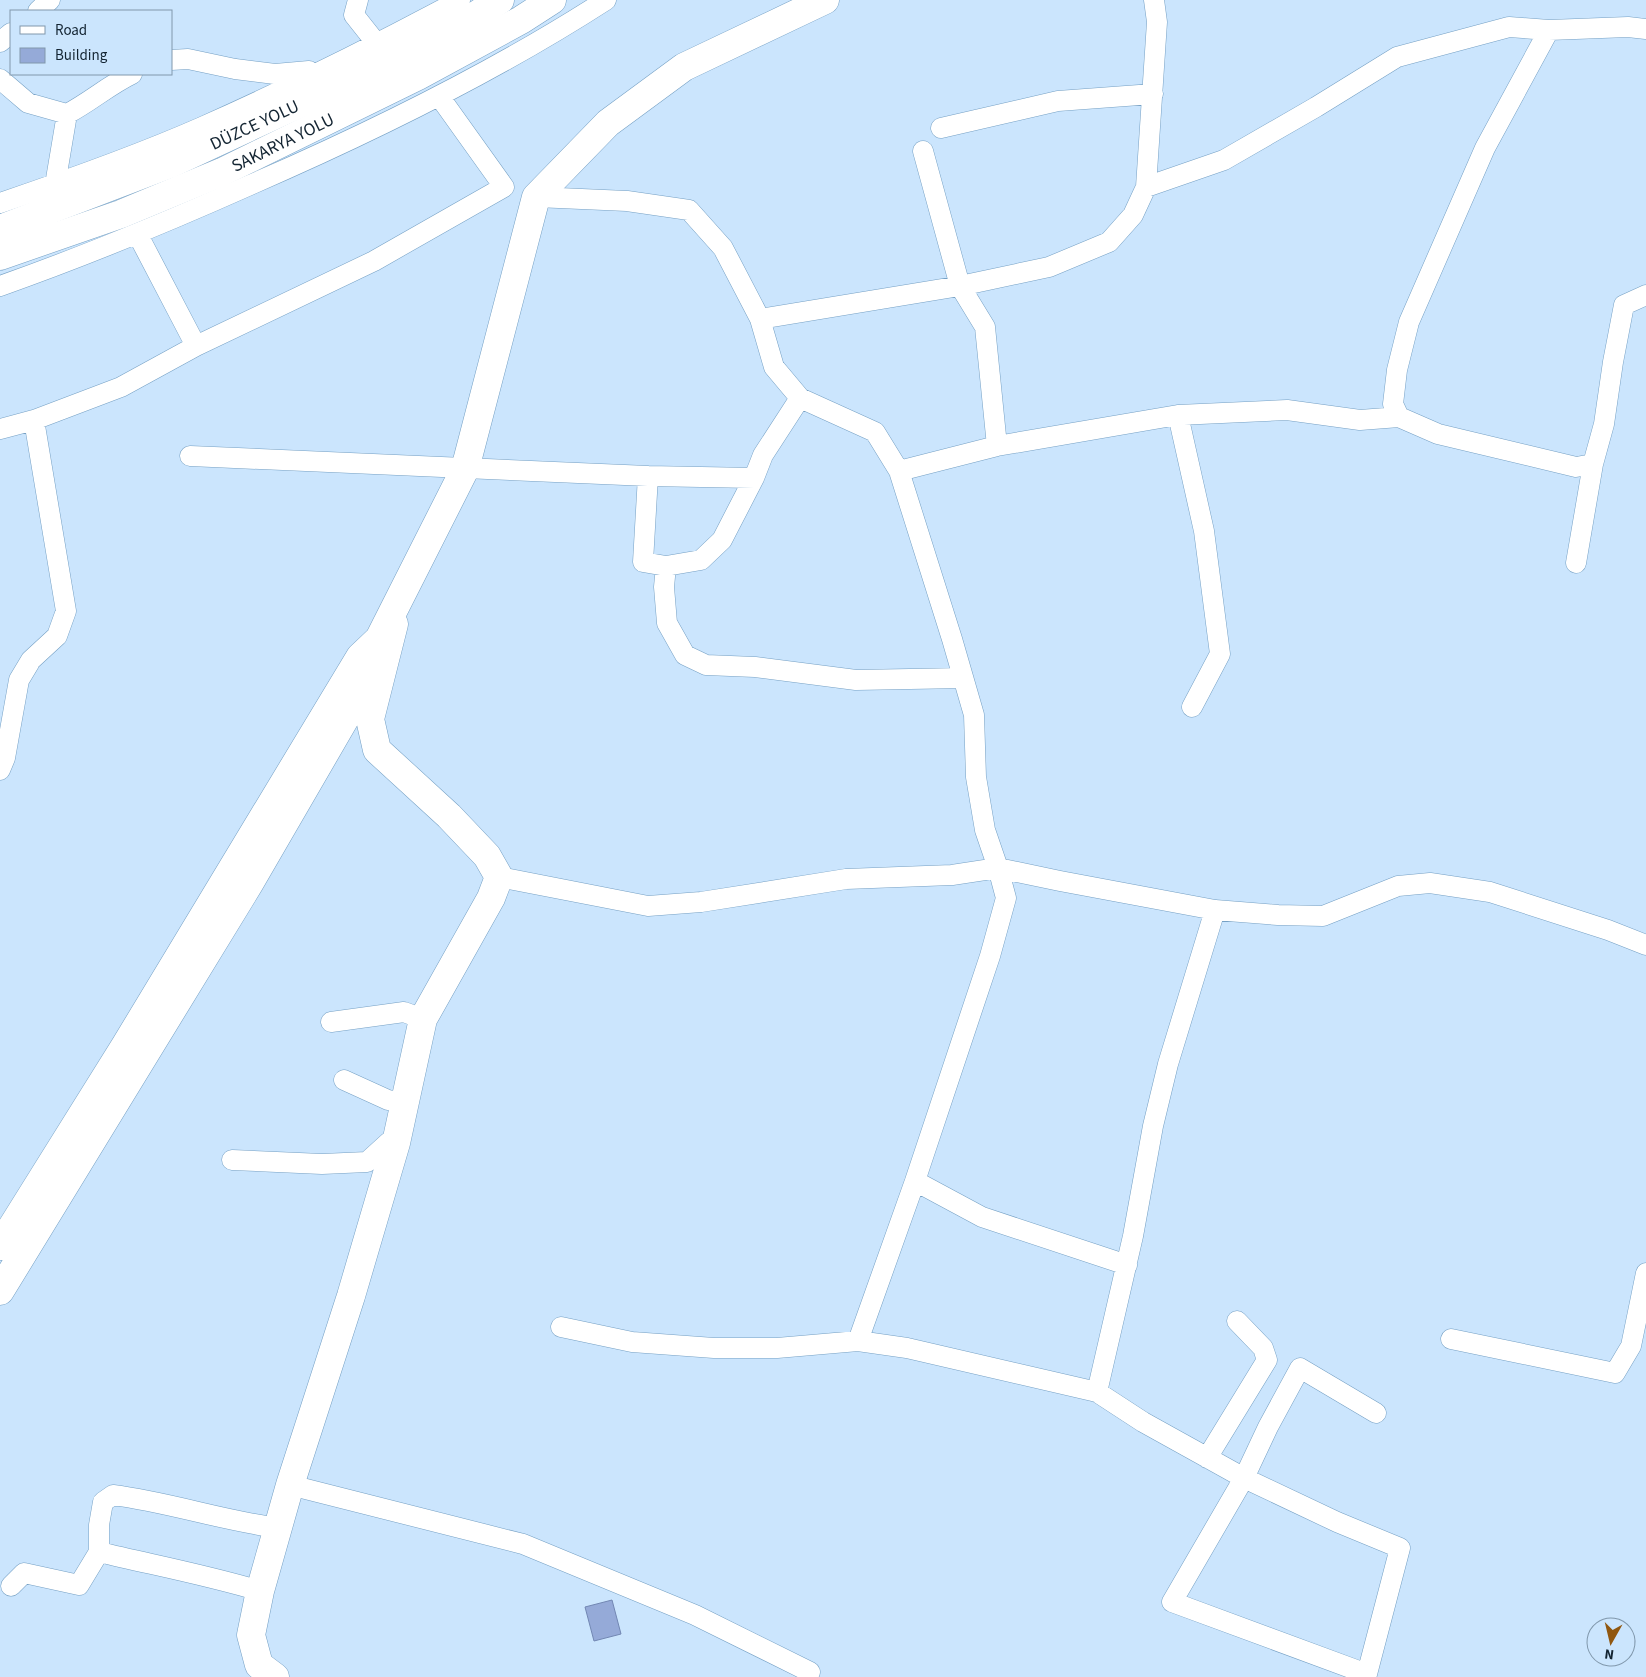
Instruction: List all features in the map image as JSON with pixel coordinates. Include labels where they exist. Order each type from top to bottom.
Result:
[{"type":"main road","name":"DÜZCE YOLU","points":[[0,229],[179,160],[314,98],[454,29],[500,0]]},
{"type":"main road","name":"SAKARYA YOLU","points":[[0,256],[121,214],[222,172],[418,76],[521,20],[552,0]]},
{"type":"main road","points":[[0,1246],[125,1046],[360,657],[379,638],[401,598],[465,468],[536,197],[608,123],[684,67],[825,0]]},
{"type":"main road","points":[[275,1677],[259,1665],[251,1635],[260,1591],[290,1486],[351,1296],[396,1143],[423,1020],[491,898],[499,877],[487,856],[456,823],[377,750],[370,719],[401,598]]},
{"type":"main road","points":[[0,1291],[249,884],[376,665],[379,638]]},
{"type":"street","points":[[39,10],[50,0]]},
{"type":"street","points":[[358,0],[354,15],[376,44]]},
{"type":"street","points":[[0,203],[55,185],[201,127],[326,69],[460,0]]},
{"type":"street","points":[[0,286],[138,234],[342,145],[439,96],[566,26],[606,0]]},
{"type":"street","points":[[760,318],[960,286],[1049,267],[1109,242],[1133,215],[1146,187],[1157,22],[1154,0]]},
{"type":"street","points":[[1146,187],[1224,160],[1316,107],[1397,57],[1509,26],[1549,30],[1628,27],[1646,30]]},
{"type":"street","points":[[1399,417],[1392,404],[1397,370],[1409,322],[1485,148],[1549,30]]},
{"type":"street","points":[[0,42],[10,34]]},
{"type":"street","points":[[172,60],[188,58],[235,69],[275,74],[326,69]]},
{"type":"street","points":[[0,79],[28,104],[68,114],[130,75]]},
{"type":"street","points":[[941,128],[1058,101],[1153,94]]},
{"type":"street","points":[[0,429],[34,420],[121,387],[196,346],[374,261],[504,187],[439,96]]},
{"type":"street","points":[[55,185],[68,114]]},
{"type":"street","points":[[923,151],[960,286],[985,327],[997,446]]},
{"type":"street","points":[[536,197],[627,201],[689,210],[722,248],[760,318],[774,367],[800,398],[875,432],[899,471],[974,715],[976,777],[983,821],[1006,898],[990,956],[915,1181],[858,1341]]},
{"type":"street","points":[[138,234],[196,346]]},
{"type":"street","points":[[1576,563],[1593,464],[1604,424],[1624,305],[1646,295]]},
{"type":"street","points":[[648,476],[643,562],[666,566],[701,560],[722,540],[754,478],[763,455],[800,398]]},
{"type":"street","points":[[899,471],[997,446],[1178,415],[1287,410],[1360,420],[1399,417],[1438,434],[1576,467],[1593,464]]},
{"type":"street","points":[[1178,415],[1204,531],[1220,654],[1192,706]]},
{"type":"street","points":[[0,770],[5,758],[19,680],[31,660],[57,636],[66,611],[34,420]]},
{"type":"street","points":[[190,456],[648,476],[754,478]]},
{"type":"street","points":[[666,566],[664,587],[667,623],[684,656],[706,665],[755,667],[856,680],[963,678]]},
{"type":"street","points":[[499,877],[648,906],[701,902],[846,879],[952,875],[998,868],[1215,910],[1323,916],[1398,886],[1430,883],[1490,892],[1608,930],[1646,945]]},
{"type":"street","points":[[1097,1392],[1127,1265],[1153,1126],[1168,1064],[1215,910]]},
{"type":"street","points":[[331,1022],[404,1012],[423,1020]]},
{"type":"street","points":[[344,1080],[388,1100],[406,1103]]},
{"type":"street","points":[[232,1160],[322,1164],[367,1162],[389,1142],[396,1143]]},
{"type":"street","points":[[915,1181],[982,1217],[1127,1265]]},
{"type":"street","points":[[1451,1339],[1615,1372],[1631,1346],[1646,1272]]},
{"type":"street","points":[[1206,1458],[1267,1360],[1263,1348],[1237,1321]]},
{"type":"street","points":[[560,1327],[632,1342],[714,1348],[777,1348],[858,1341],[907,1348],[1097,1392],[1144,1422],[1244,1478],[1337,1522],[1400,1548],[1367,1674],[1172,1602],[1244,1478],[1268,1427],[1300,1368],[1376,1413]]},
{"type":"street","points":[[290,1486],[523,1544],[695,1615],[810,1672]]},
{"type":"street","points":[[11,1586],[24,1573],[78,1585],[99,1552],[99,1525],[103,1502],[113,1495],[138,1498],[251,1524],[279,1528]]},
{"type":"street","points":[[99,1552],[212,1577],[260,1591]]},
{"type":"building","points":[[612,1600],[621,1634],[594,1641],[585,1607]]}]
